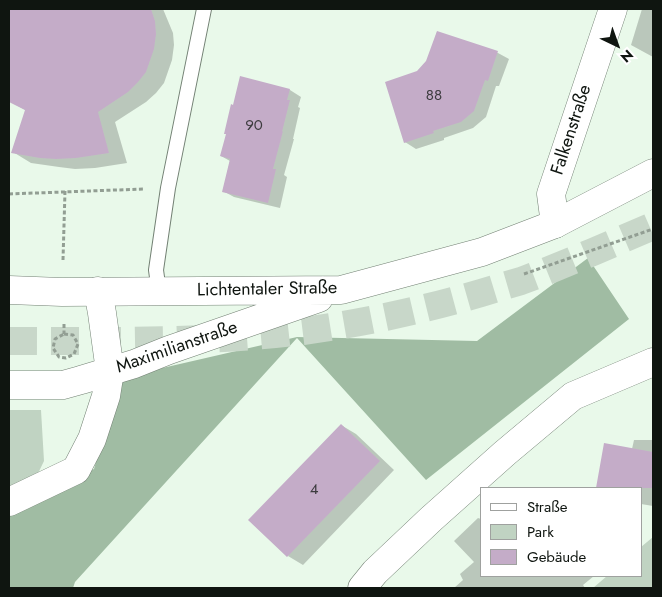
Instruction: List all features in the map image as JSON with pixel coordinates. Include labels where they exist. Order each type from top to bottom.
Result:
[{"type":"main road","name":"Falkenstraße","points":[[555,224],[551,194],[612,9]]},
{"type":"main road","name":"Lichtentaler Straße","points":[[9,290],[159,292],[341,290],[482,252],[555,224],[653,173]]},
{"type":"main road","name":"Maximilianstraße","points":[[9,385],[62,385],[110,372],[341,290]]},
{"type":"main road","points":[[9,502],[76,470],[92,439],[106,396],[110,372],[98,291]]},
{"type":"main road","points":[[362,588],[375,572],[431,519],[573,396],[653,362]]},
{"type":"lane","points":[[159,292],[156,270],[168,188],[204,9]]},
{"type":"path","points":[[9,194],[168,188]]},
{"type":"path","points":[[62,292],[65,191]]},
{"type":"path","points":[[64,334],[55,339],[53,348],[59,357],[66,358]]},
{"type":"green space","points":[[588,258],[629,319],[426,480],[297,338],[75,582],[73,588],[9,588],[9,511],[94,469],[119,378],[297,337],[477,341]]},
{"type":"green space","points":[[9,410],[41,410],[44,461],[29,492],[9,502]]},
{"type":"green space","points":[[653,537],[653,588],[593,588],[606,577],[642,577],[642,546]]},
{"type":"building","points":[[9,9],[151,9],[155,21],[156,34],[154,49],[146,72],[128,92],[98,112],[109,153],[56,159],[11,153],[25,110],[9,102]]},
{"type":"building","points":[[437,31],[498,51],[488,81],[485,80],[474,111],[461,122],[404,143],[385,82],[417,71],[426,61]]},
{"type":"building","points":[[240,76],[290,89],[287,100],[290,100],[273,169],[276,169],[268,203],[222,192],[230,159],[220,156],[231,104],[233,105]]},
{"type":"building","points":[[341,424],[380,461],[287,557],[248,520]]},
{"type":"building","points":[[604,443],[653,452],[653,488],[596,487]]},
{"type":"tunnel","points":[[9,341],[156,341],[230,338],[303,331],[348,324],[437,305],[521,281],[653,226]]}]
